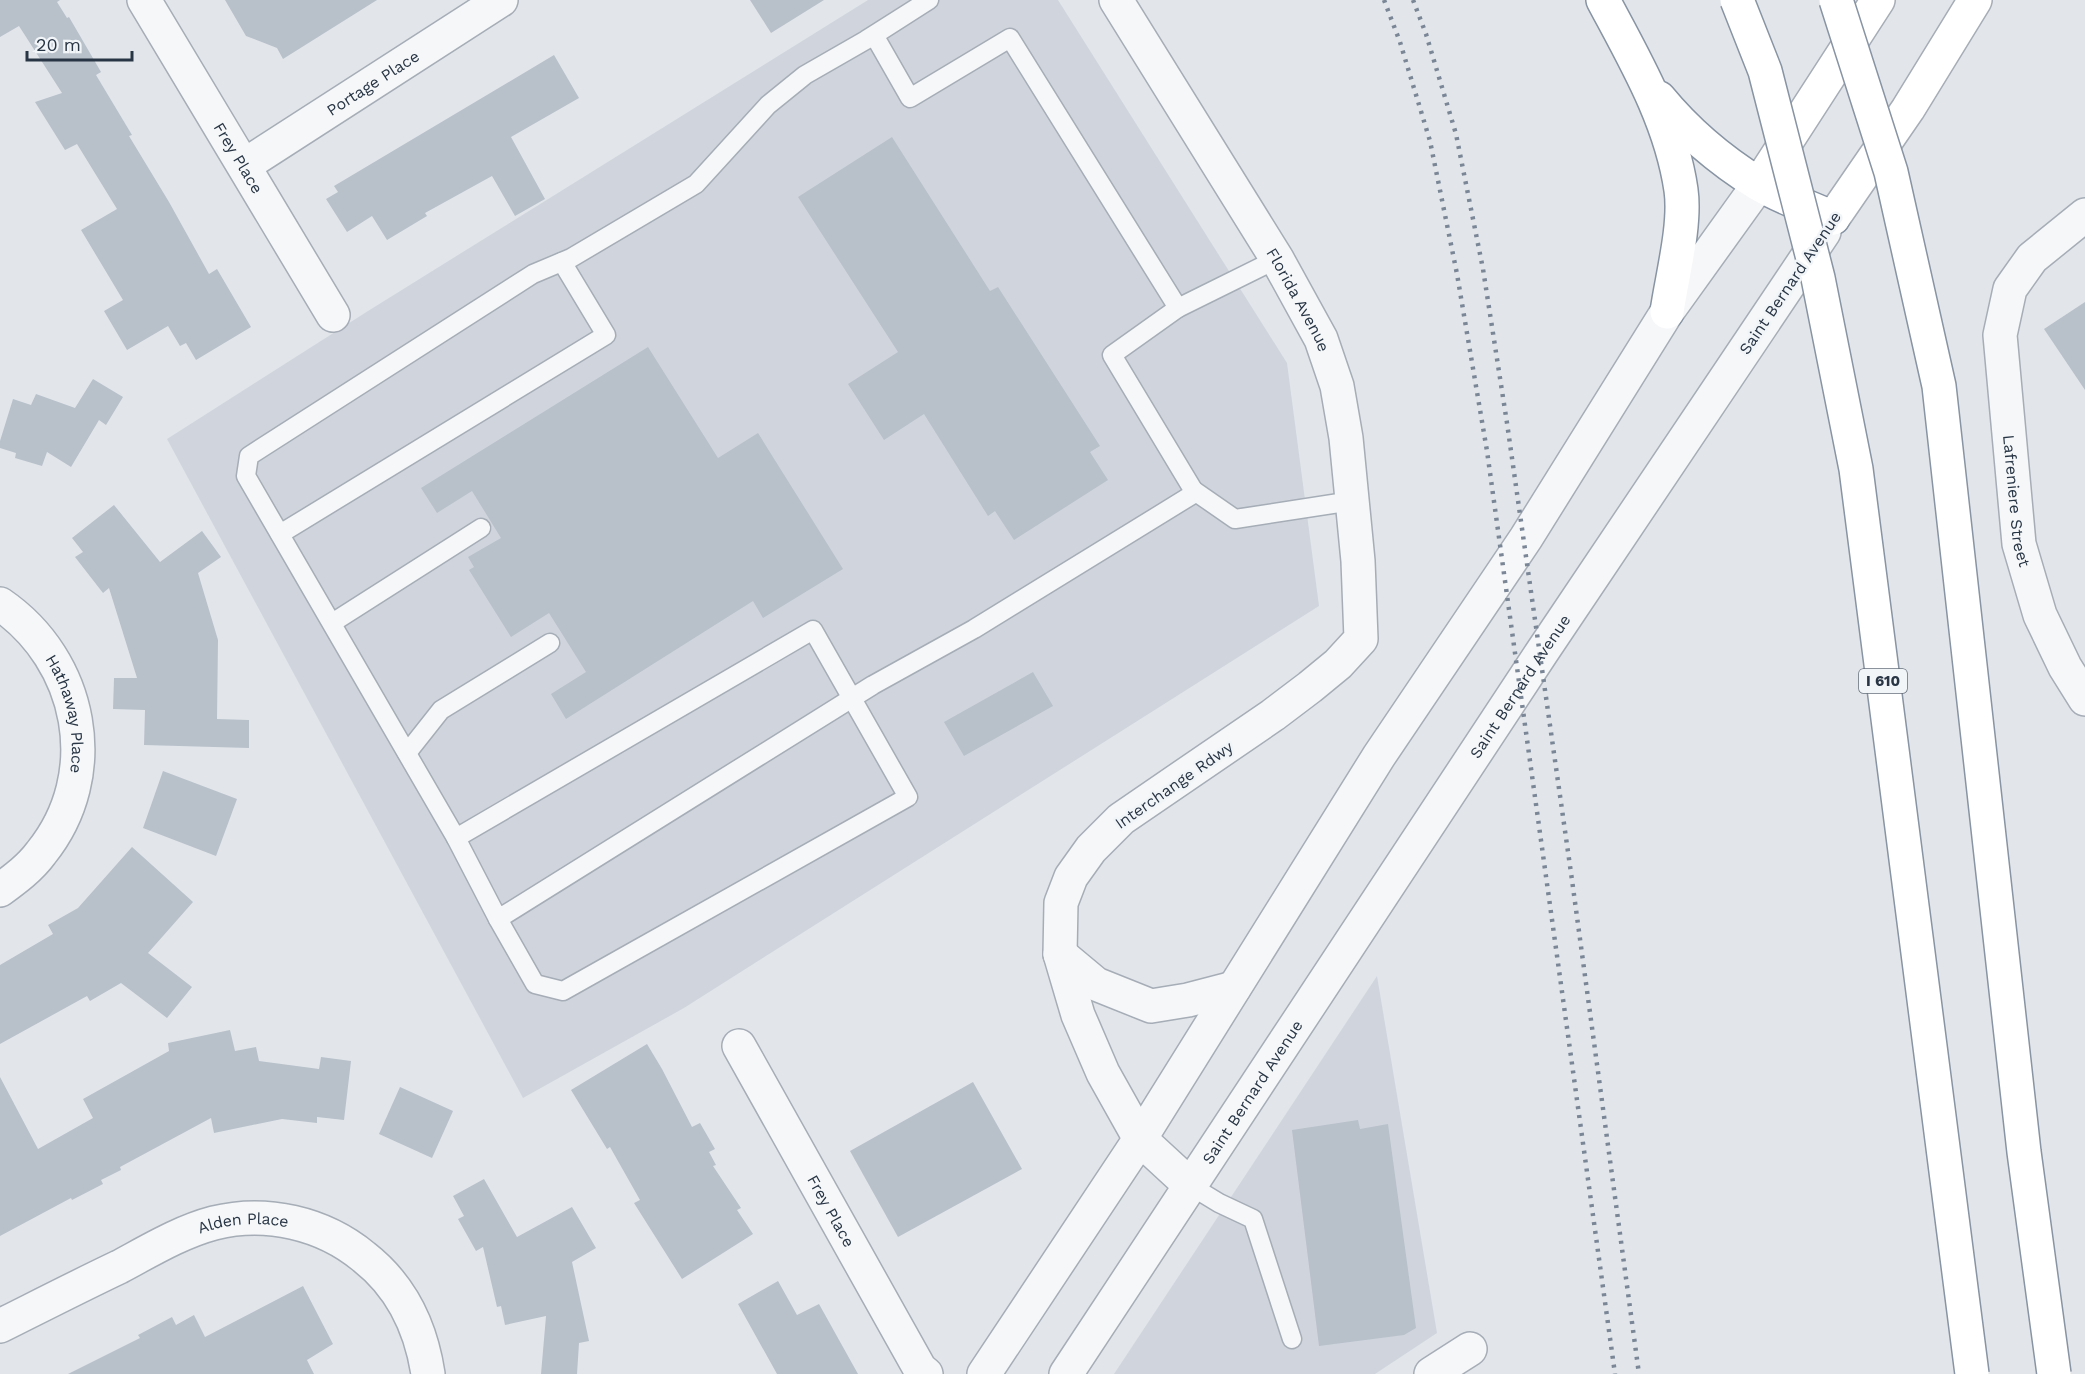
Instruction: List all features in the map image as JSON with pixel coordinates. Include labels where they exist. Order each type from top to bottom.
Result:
[{"type":"main road","points":[[1603,0],[1647,82],[1671,148],[1681,191],[1681,223],[1667,312]]},
{"type":"main road","name":"I 610","points":[[1737,0],[1765,71],[1815,266],[1856,469],[1972,1374]]},
{"type":"main road","points":[[1836,0],[1891,172],[1939,386],[2024,1152],[2054,1374]]},
{"type":"main road","points":[[1759,184],[1878,0]]},
{"type":"main road","name":"Saint Bernard Avenue","points":[[1833,218],[1908,109],[1975,0]]},
{"type":"main road","points":[[1647,82],[1679,122],[1708,148],[1759,184],[1833,218]]},
{"type":"street","name":"Frey Place","points":[[144,0],[333,315]]},
{"type":"street","name":"Portage Place","points":[[245,165],[501,0]]},
{"type":"street","name":"Florida Avenue","points":[[1116,0],[1277,259],[1321,339],[1337,386],[1346,438],[1358,561],[1361,639]]},
{"type":"street","points":[[984,1374],[1140,1139],[1379,756],[1526,538],[1667,312],[1759,184]]},
{"type":"street","name":"Lafreniere Street","points":[[2085,215],[2032,258],[2010,290],[2000,335],[2019,544],[2040,615],[2065,668],[2085,699]]},
{"type":"street","name":"Saint Bernard Avenue","points":[[1066,1374],[1535,661],[1833,218]]},
{"type":"street","name":"Hathaway Place","points":[[0,604],[15,614],[36,635],[54,659],[67,686],[75,714],[78,743],[76,773],[69,801],[57,828],[41,853],[21,874],[0,890]]},
{"type":"street","name":"Interchange Rdwy","points":[[1191,1186],[1140,1139],[1099,1064],[1078,1015],[1060,954],[1061,903],[1071,877],[1091,849],[1121,819],[1273,715],[1338,664],[1361,639]]},
{"type":"street","points":[[1060,954],[1096,984],[1151,1005],[1234,988]]},
{"type":"street","name":"Frey Place","points":[[739,1046],[920,1369],[926,1374]]},
{"type":"street","name":"Alden Place","points":[[0,1326],[185,1233],[226,1220],[270,1218],[299,1223],[339,1239],[374,1265],[394,1287],[409,1311],[423,1345],[428,1374]]},
{"type":"street","points":[[1431,1374],[1470,1349]]},
{"type":"lane","points":[[456,838],[813,630],[908,797],[563,991],[534,984],[456,838],[246,476],[249,456],[533,274],[562,262],[642,217],[696,183],[768,105],[805,75],[929,0]]},
{"type":"lane","points":[[874,35],[909,98],[1010,38],[1178,309]]},
{"type":"lane","points":[[1277,259],[1178,309],[1112,355],[1193,490],[1235,519],[1352,501]]},
{"type":"lane","points":[[280,534],[606,335],[562,262]]},
{"type":"lane","points":[[498,919],[873,685],[974,629],[1195,493],[1193,490]]},
{"type":"lane","points":[[332,623],[481,528]]},
{"type":"lane","points":[[407,753],[441,710],[550,643]]},
{"type":"lane","points":[[1191,1186],[1219,1203],[1253,1219],[1292,1339]]},
{"type":"shaded area","points":[[868,0],[1058,0],[1287,363],[1319,606],[684,1008],[523,1098],[167,439],[368,311]]},
{"type":"shaded area","points":[[1377,976],[1437,1333],[1375,1374],[1114,1374]]},
{"type":"building","points":[[0,0],[60,0],[57,2],[67,18],[69,17],[101,72],[96,75],[132,135],[129,136],[209,274],[217,269],[251,327],[196,360],[186,343],[180,346],[168,326],[127,350],[104,311],[123,300],[81,230],[117,209],[77,144],[65,150],[35,102],[62,93],[19,26],[0,37]]},
{"type":"building","points":[[225,0],[377,0],[283,59],[277,48],[246,36]]},
{"type":"building","points":[[750,0],[824,0],[771,33]]},
{"type":"building","points":[[554,55],[579,98],[511,137],[545,199],[515,216],[492,176],[425,213],[427,216],[387,240],[372,216],[347,232],[326,199],[338,192],[334,186]]},
{"type":"building","points":[[892,137],[990,291],[998,287],[1100,446],[1090,452],[1108,480],[1014,540],[995,511],[988,516],[924,414],[884,440],[848,384],[898,352],[798,197]]},
{"type":"building","points":[[2085,302],[2085,390],[2044,329]]},
{"type":"building","points":[[648,347],[718,458],[758,433],[843,569],[763,618],[753,601],[566,719],[551,694],[586,672],[549,613],[511,637],[469,570],[474,567],[468,557],[501,538],[472,491],[437,513],[421,488]]},
{"type":"building","points":[[93,379],[123,397],[106,425],[99,420],[71,467],[47,452],[42,466],[15,458],[16,453],[0,448],[13,399],[31,405],[36,394],[75,408]]},
{"type":"building","points":[[114,505],[160,562],[202,531],[221,557],[198,573],[218,640],[217,719],[249,720],[249,748],[144,745],[145,710],[113,709],[114,678],[137,678],[109,588],[103,593],[75,557],[83,552],[72,538]]},
{"type":"building","points":[[1033,672],[1053,706],[964,756],[944,722]]},
{"type":"building","points":[[163,771],[237,799],[216,856],[143,828]]},
{"type":"building","points":[[132,847],[193,902],[148,953],[192,987],[167,1018],[121,983],[90,1001],[87,996],[0,1044],[0,965],[53,934],[48,925],[78,908]]},
{"type":"building","points":[[230,1030],[235,1051],[256,1047],[259,1061],[319,1069],[321,1057],[351,1061],[344,1120],[317,1117],[317,1123],[282,1119],[214,1133],[211,1118],[120,1167],[121,1170],[101,1180],[103,1184],[72,1200],[71,1198],[0,1236],[0,1077],[38,1149],[93,1118],[83,1099],[169,1051],[168,1043]]},
{"type":"building","points":[[647,1044],[692,1127],[700,1123],[715,1149],[709,1152],[716,1165],[713,1166],[741,1208],[737,1210],[753,1234],[682,1279],[634,1203],[640,1200],[610,1147],[607,1149],[571,1090]]},
{"type":"building","points":[[973,1082],[1022,1169],[898,1237],[850,1151]]},
{"type":"building","points":[[400,1087],[453,1111],[432,1158],[379,1134]]},
{"type":"building","points":[[1358,1120],[1360,1129],[1388,1124],[1416,1328],[1404,1335],[1319,1346],[1292,1130]]},
{"type":"building","points":[[484,1179],[517,1237],[572,1207],[596,1248],[572,1262],[589,1341],[579,1343],[577,1374],[541,1374],[546,1316],[505,1325],[501,1306],[497,1307],[483,1247],[476,1251],[458,1219],[464,1216],[453,1196]]},
{"type":"building","points":[[778,1281],[797,1315],[819,1304],[858,1374],[777,1374],[738,1304]]},
{"type":"building","points":[[303,1286],[333,1344],[307,1360],[314,1374],[68,1374],[140,1338],[138,1335],[172,1317],[176,1325],[194,1315],[205,1337]]},
{"type":"railway","points":[[1384,0],[1400,42],[1430,141],[1457,274],[1487,451],[1615,1374]]},
{"type":"railway","points":[[1413,0],[1426,34],[1456,134],[1483,269],[1572,880],[1639,1374]]}]
